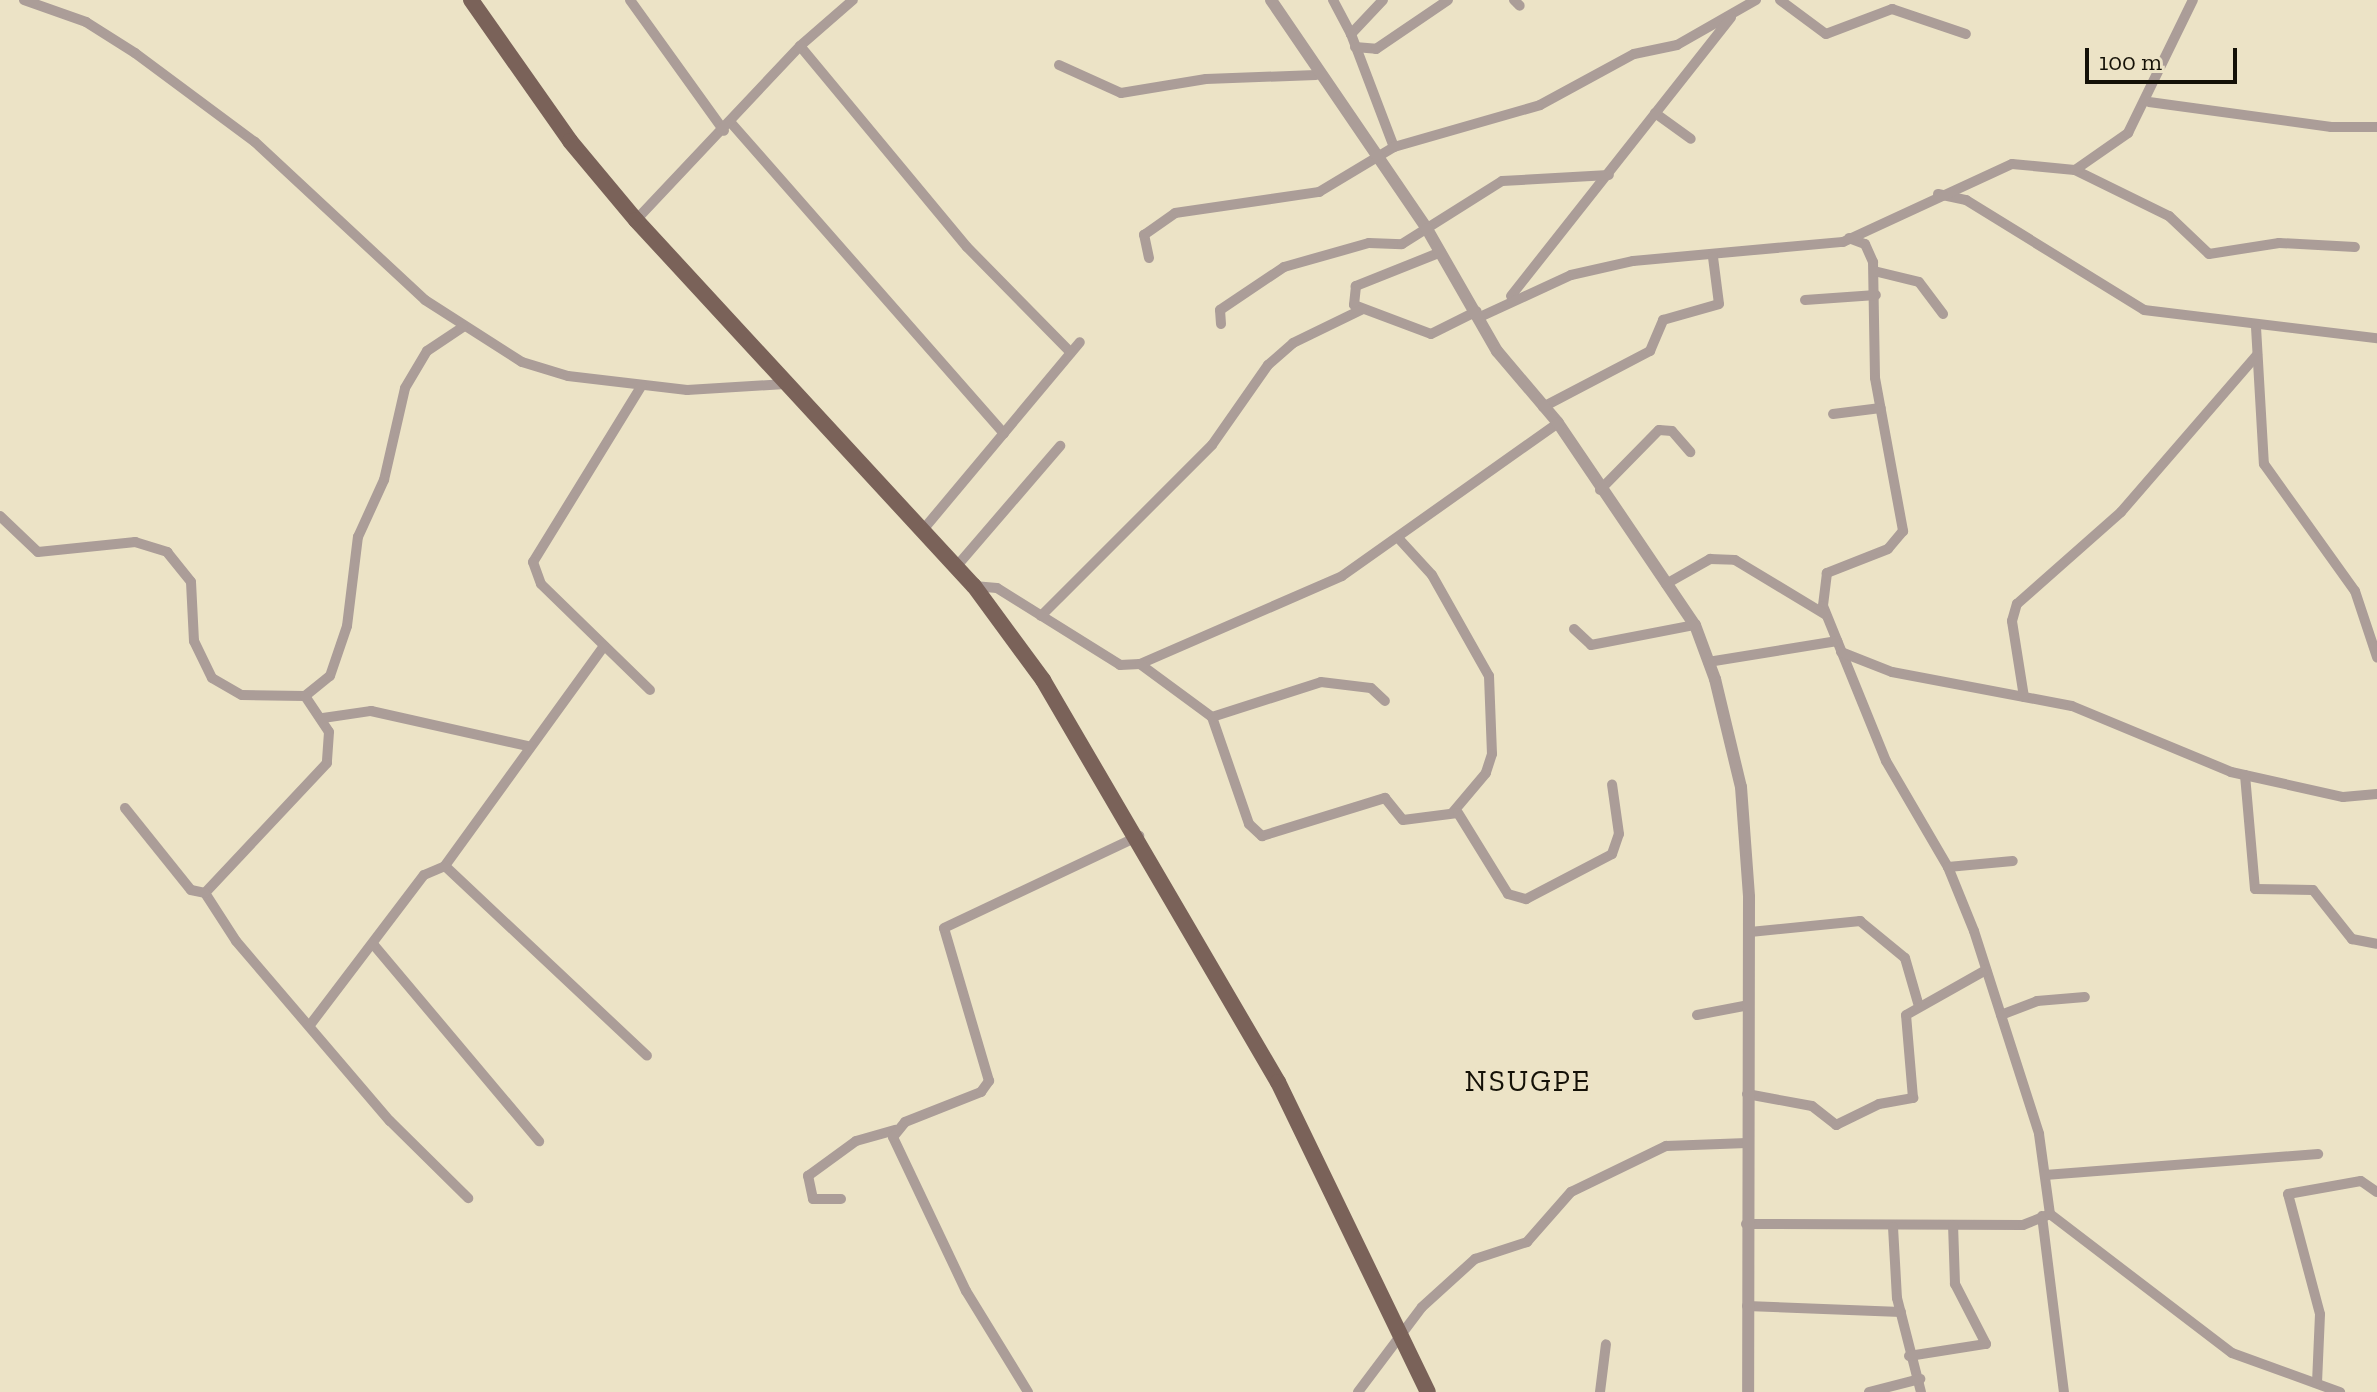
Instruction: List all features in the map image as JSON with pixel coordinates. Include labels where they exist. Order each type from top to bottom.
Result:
[{"type":"main road","points":[[471,0],[570,141],[636,220],[974,586],[1051,692],[1139,836],[1278,1082],[1428,1392]]},
{"type":"street","points":[[24,0],[86,22]]},
{"type":"street","points":[[51,0],[255,142],[463,327],[522,362],[642,385],[747,392],[785,384]]},
{"type":"street","points":[[630,0],[728,127],[1004,434]]},
{"type":"street","points":[[636,220],[728,127],[800,46],[853,0]]},
{"type":"street","points":[[1271,0],[1316,75],[1372,158],[1427,229],[1479,314],[1497,351],[1558,423],[1600,490],[1695,625],[1708,662],[1741,787],[1750,932],[1746,1224],[1748,1392]]},
{"type":"street","points":[[1333,0],[1379,93],[1394,147]]},
{"type":"street","points":[[1351,34],[1383,0]]},
{"type":"street","points":[[1355,47],[1376,49],[1448,0]]},
{"type":"street","points":[[1149,258],[1144,235],[1175,213],[1319,192],[1394,147],[1540,105],[1756,0]]},
{"type":"street","points":[[1780,0],[1826,34],[1892,9],[1966,34]]},
{"type":"street","points":[[2075,170],[2128,133],[2149,102],[2193,0]]},
{"type":"street","points":[[1504,303],[1609,175],[1735,12]]},
{"type":"street","points":[[800,46],[967,247],[1071,353]]},
{"type":"street","points":[[1059,65],[1121,93],[1206,79],[1316,75]]},
{"type":"street","points":[[2149,102],[2331,127],[2377,127]]},
{"type":"street","points":[[1655,113],[1691,139]]},
{"type":"street","points":[[1441,252],[1356,286],[1351,294],[1361,310],[1431,334],[1571,275],[1633,261],[1713,257],[1849,238],[1937,194],[2012,164],[2075,170],[2169,216],[2209,254],[2279,243],[2355,247]]},
{"type":"street","points":[[1221,324],[1220,310],[1284,267],[1369,243],[1402,244],[1502,181],[1609,175]]},
{"type":"street","points":[[1937,194],[1966,200],[2144,310],[2256,327],[2377,338]]},
{"type":"street","points":[[1849,238],[1865,244],[1874,271],[1881,408],[1903,531],[1888,549],[1827,573],[1820,587],[1826,615],[1886,761],[1948,867],[2001,1015],[2045,1175],[2046,1215],[2064,1392]]},
{"type":"street","points":[[1543,407],[1650,351],[1663,320],[1719,304],[1713,257]]},
{"type":"street","points":[[1874,271],[1919,282],[1943,314]]},
{"type":"street","points":[[1805,300],[1876,295]]},
{"type":"street","points":[[1041,616],[1212,445],[1278,356],[1361,310]]},
{"type":"street","points":[[0,516],[38,552],[135,542],[167,552],[191,582],[194,641],[212,678],[242,695],[305,696],[330,676],[347,626],[358,537],[384,480],[405,388],[427,351],[463,327]]},
{"type":"street","points":[[2256,327],[2264,464],[2355,591],[2377,657]]},
{"type":"street","points":[[922,531],[1080,342]]},
{"type":"street","points":[[2024,697],[2012,621],[2017,604],[2121,512],[2257,355]]},
{"type":"street","points":[[642,385],[533,562],[541,584],[650,690]]},
{"type":"street","points":[[1833,414],[1881,408]]},
{"type":"street","points":[[974,586],[997,588],[1120,665],[1140,664],[1292,602],[1400,540],[1558,423]]},
{"type":"street","points":[[1600,490],[1659,430],[1672,431],[1690,452]]},
{"type":"street","points":[[956,567],[1060,446]]},
{"type":"street","points":[[1140,664],[1212,717],[1249,824],[1262,836],[1376,799],[1390,799],[1403,820],[1453,812],[1486,773],[1492,754],[1489,676],[1432,575],[1400,540]]},
{"type":"street","points":[[1666,584],[1722,557],[1826,615]]},
{"type":"street","points":[[1574,629],[1591,645],[1695,625]]},
{"type":"street","points":[[310,1025],[424,875],[445,866],[528,746],[604,646]]},
{"type":"street","points":[[1708,662],[1839,647],[1892,672],[2072,706],[2245,775],[2343,797],[2377,794]]},
{"type":"street","points":[[1212,717],[1321,682],[1371,688],[1385,701]]},
{"type":"street","points":[[205,893],[327,763],[323,718],[305,696]]},
{"type":"street","points":[[323,718],[371,711],[528,746]]},
{"type":"street","points":[[2245,775],[2255,889],[2313,890],[2352,939],[2377,944]]},
{"type":"street","points":[[1453,812],[1508,894],[1526,899],[1612,854],[1619,834],[1612,784]]},
{"type":"street","points":[[125,808],[191,890],[205,893],[390,1121],[468,1198]]},
{"type":"street","points":[[841,1199],[813,1199],[808,1176],[856,1141],[895,1130],[981,1092],[989,1081],[944,928],[1139,836]]},
{"type":"street","points":[[1948,867],[2013,861]]},
{"type":"street","points":[[445,866],[647,1056]]},
{"type":"street","points":[[1750,932],[1860,921],[1905,958],[1918,1003]]},
{"type":"street","points":[[373,944],[539,1141]]},
{"type":"street","points":[[1747,1094],[1812,1106],[1836,1125],[1879,1104],[1913,1098],[1904,1024],[1918,1003],[1986,970]]},
{"type":"street","points":[[2001,1015],[2037,1001],[2085,997]]},
{"type":"street","points":[[1697,1015],[1749,1005]]},
{"type":"street","points":[[895,1130],[966,1291],[1028,1392]]},
{"type":"street","points":[[1358,1392],[1399,1335],[1475,1259],[1527,1242],[1571,1192],[1666,1146],[1747,1143]]},
{"type":"street","points":[[2045,1175],[2318,1154]]},
{"type":"street","points":[[2317,1383],[2320,1314],[2288,1194],[2361,1181],[2377,1192]]},
{"type":"street","points":[[1746,1224],[1893,1227],[2023,1225],[2046,1215]]},
{"type":"street","points":[[2046,1215],[2232,1353],[2340,1392]]},
{"type":"street","points":[[1909,1356],[1986,1344],[1955,1284],[1953,1225]]},
{"type":"street","points":[[1893,1227],[1901,1312],[1909,1356],[1920,1379],[1921,1392]]},
{"type":"street","points":[[1747,1306],[1901,1312]]},
{"type":"street","points":[[1600,1392],[1606,1344]]},
{"type":"street","points":[[1869,1392],[1920,1379]]},
{"type":"district","name":"NSUGPE","points":[[1528,1081]]}]
